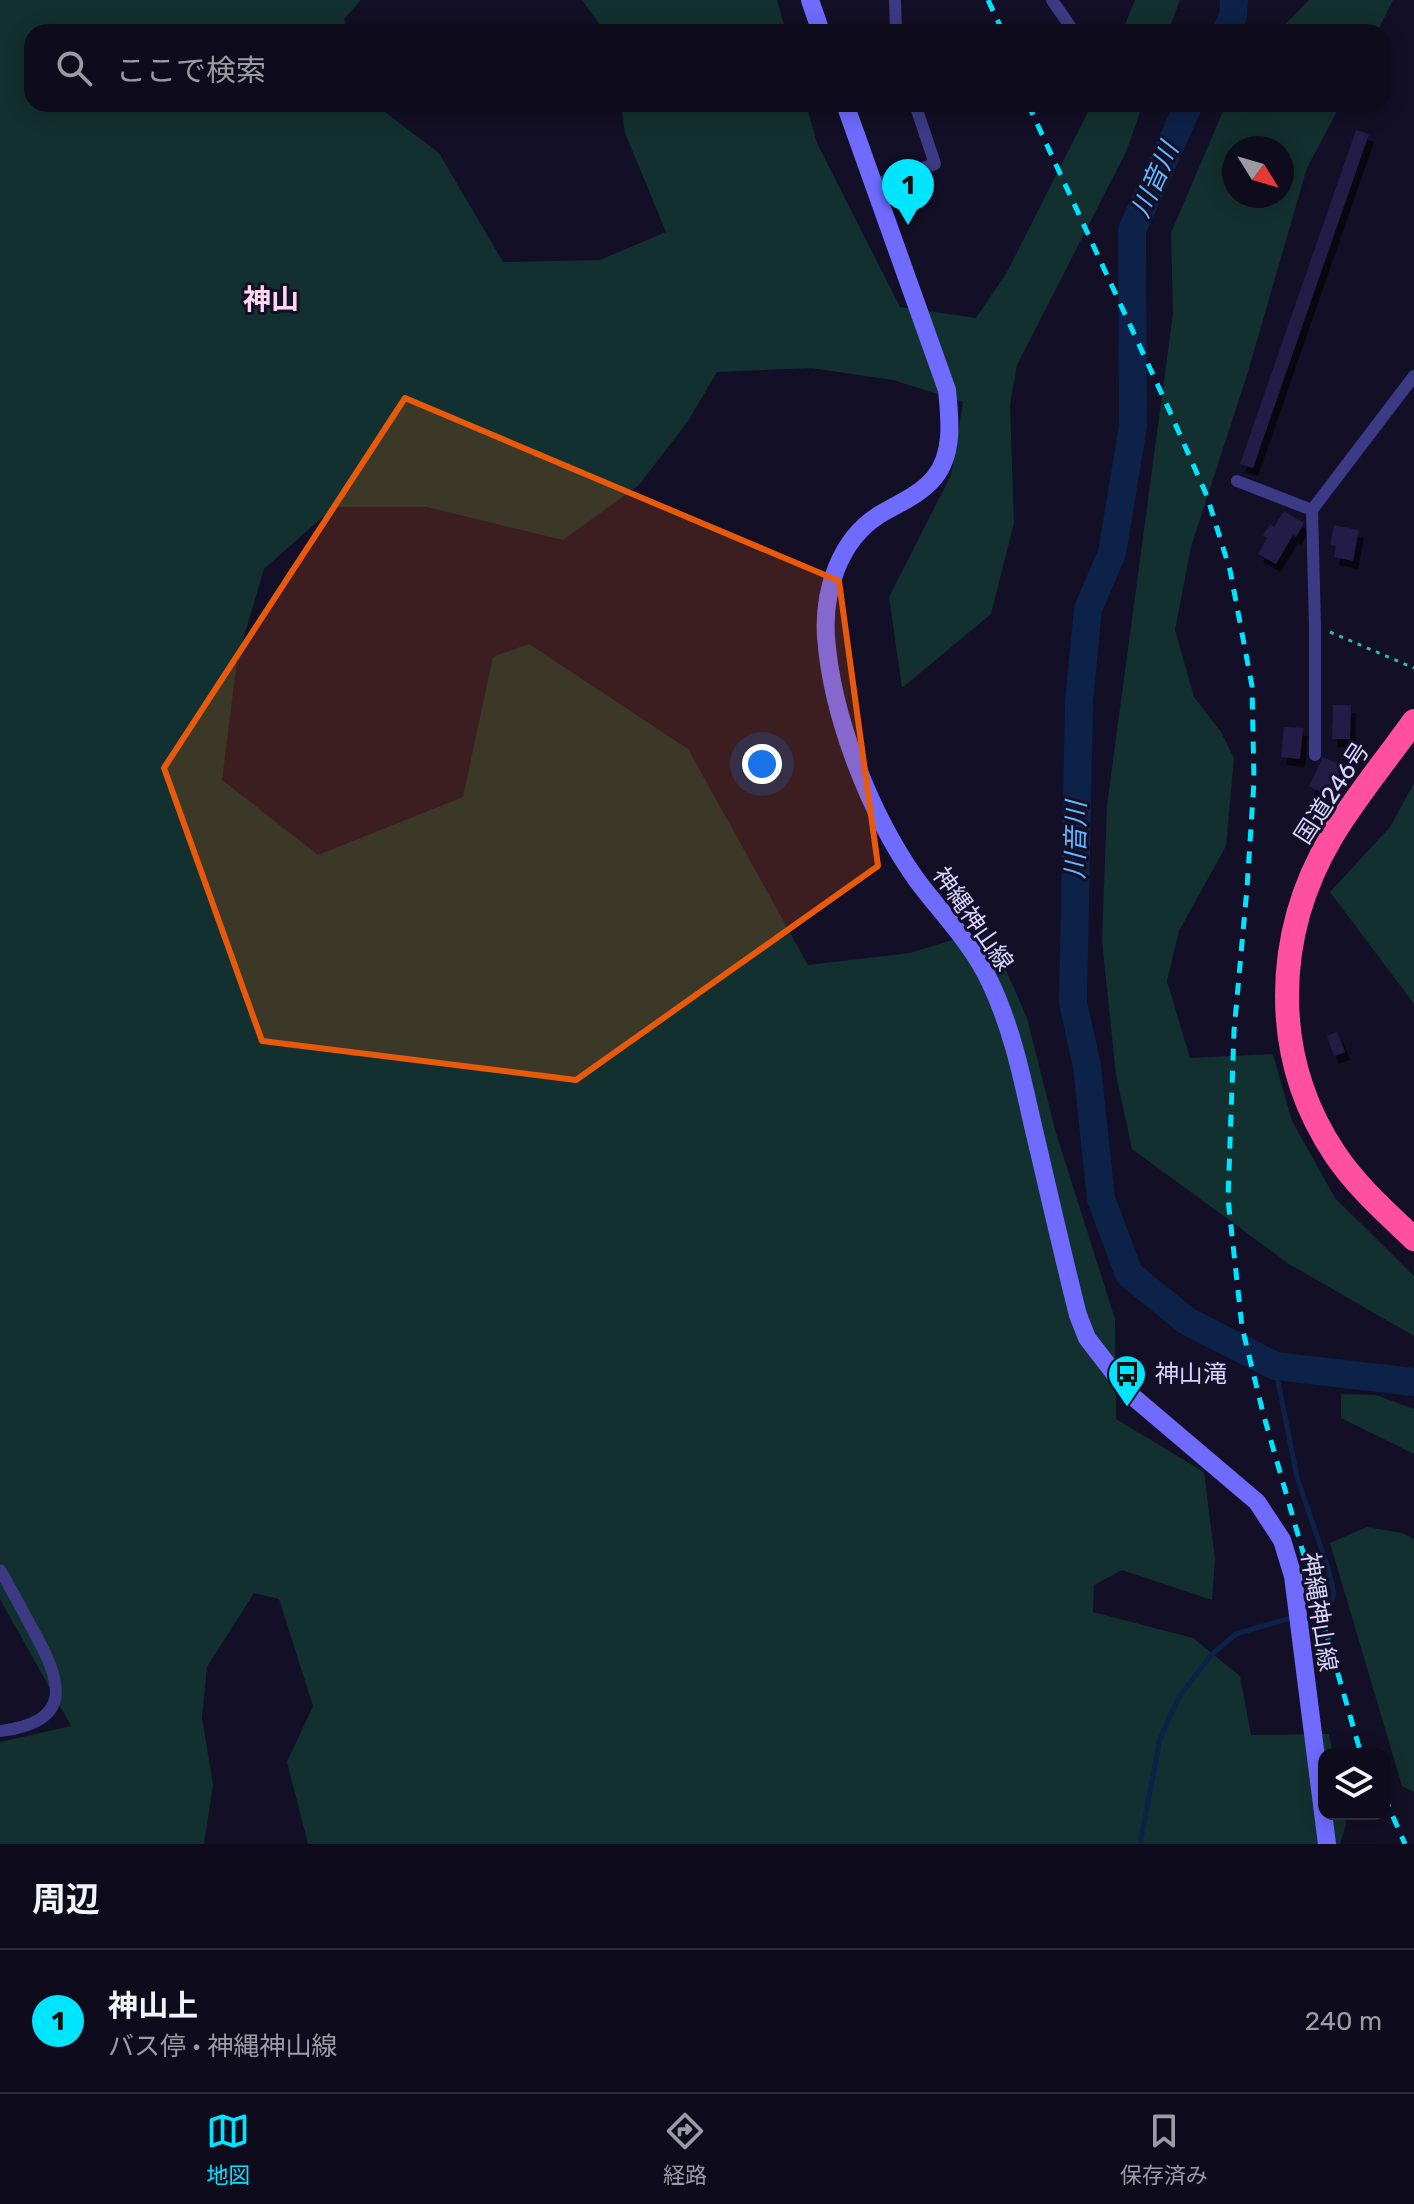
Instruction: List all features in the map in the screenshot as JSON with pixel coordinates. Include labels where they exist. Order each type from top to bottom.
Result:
[{"type":"highway","name":"国道246号","points":[[1414,721],[1332,836],[1303,897],[1290,941],[1286,986],[1287,1026],[1298,1073],[1314,1119],[1361,1188],[1414,1239]]},
{"type":"main road","points":[[810,0],[818,24]]},
{"type":"main road","name":"神縄神山線","points":[[848,112],[947,390],[950,422],[948,448],[935,477],[911,497],[876,517],[855,536],[838,563],[829,593],[826,636],[837,699],[854,754],[878,814],[916,879],[971,948],[1009,1027],[1078,1315],[1087,1338],[1131,1395],[1257,1502],[1282,1540],[1293,1576],[1327,1844]]},
{"type":"street","points":[[895,0],[896,24]]},
{"type":"street","points":[[1052,0],[1068,24]]},
{"type":"street","points":[[874,185],[935,164],[918,112]]},
{"type":"street","points":[[1315,755],[1312,510],[1414,376]]},
{"type":"street","points":[[1237,481],[1312,510]]},
{"type":"street","points":[[0,1570],[52,1664],[58,1687],[52,1709],[39,1722],[25,1728],[0,1731]]},
{"type":"path","points":[[1315,626],[1414,668]]},
{"type":"highlighted area","points":[[405,398],[839,581],[878,866],[576,1080],[262,1041],[164,768]]},
{"type":"green space","points":[[0,0],[361,0],[344,19],[346,24],[24,24],[24,112],[385,112],[439,153],[503,262],[600,260],[666,232],[625,133],[622,112],[808,112],[817,143],[900,307],[976,318],[1007,272],[1088,112],[1140,112],[1126,152],[1017,365],[1010,405],[1014,523],[991,614],[902,688],[889,597],[951,475],[963,402],[893,380],[811,368],[717,372],[688,421],[639,485],[563,540],[427,507],[334,507],[264,569],[237,660],[222,780],[318,855],[463,797],[493,657],[529,644],[688,749],[808,965],[910,953],[988,929],[1027,1018],[1056,1133],[1115,1319],[1116,1419],[1204,1472],[1215,1560],[1212,1600],[1122,1570],[1094,1585],[1093,1612],[1193,1638],[1240,1676],[1251,1735],[1329,1734],[1332,1748],[1318,1748],[1318,1820],[1345,1820],[1340,1844],[308,1844],[287,1762],[313,1706],[279,1599],[254,1593],[207,1667],[202,1718],[213,1785],[204,1844],[0,1844],[0,1742],[71,1726],[0,1599]]},
{"type":"green space","points":[[582,0],[777,0],[784,24],[599,24]]},
{"type":"green space","points":[[1135,0],[1180,0],[1171,24],[1125,24]]},
{"type":"green space","points":[[1309,0],[1393,0],[1381,24],[1286,24]]},
{"type":"green space","points":[[1223,112],[1337,112],[1307,168],[1247,375],[1191,547],[1175,630],[1194,697],[1221,732],[1234,758],[1226,846],[1179,931],[1167,981],[1190,1058],[1273,1054],[1292,1121],[1335,1198],[1414,1276],[1414,1336],[1289,1264],[1132,1149],[1116,1075],[1102,941],[1107,805],[1173,314],[1171,233]]},
{"type":"green space","points":[[1414,783],[1414,1004],[1330,892],[1390,827]]},
{"type":"green space","points":[[1341,1394],[1376,1395],[1414,1409],[1414,1454],[1341,1418]]},
{"type":"green space","points":[[1367,1527],[1402,1533],[1414,1539],[1414,1792],[1402,1786],[1330,1543]]},
{"type":"building","points":[[1356,130],[1369,134],[1253,468],[1240,464]]},
{"type":"building","points":[[1284,511],[1304,523],[1276,564],[1258,554],[1267,538],[1263,535],[1270,524],[1274,527]]},
{"type":"building","points":[[1334,525],[1359,530],[1353,561],[1334,557],[1336,546],[1330,545]]},
{"type":"building","points":[[1333,705],[1351,705],[1350,739],[1332,739]]},
{"type":"building","points":[[1284,727],[1303,728],[1300,759],[1281,757]]},
{"type":"building","points":[[1323,757],[1343,766],[1329,796],[1309,786]]},
{"type":"building","points":[[1312,801],[1323,810],[1315,819],[1304,811]]},
{"type":"building","points":[[1337,1032],[1345,1052],[1334,1056],[1327,1036]]},
{"type":"waterway","name":"川音川","points":[[1230,24],[1234,0]]},
{"type":"waterway","name":"川音川","points":[[1185,112],[1132,230],[1133,426],[1112,553],[1088,609],[1079,701],[1073,1003],[1087,1066],[1101,1199],[1129,1274],[1187,1321],[1275,1366],[1414,1382]]},
{"type":"waterway","points":[[1275,1366],[1297,1477],[1334,1594],[1330,1605]]},
{"type":"waterway","points":[[1140,1844],[1160,1739],[1179,1697],[1211,1655],[1236,1634],[1294,1617]]},
{"type":"railway","points":[[988,0],[999,24]]},
{"type":"railway","points":[[1032,112],[1207,496],[1230,570],[1252,686],[1254,781],[1234,1031],[1228,1199],[1242,1327],[1263,1413],[1359,1748]]},
{"type":"railway","points":[[1390,1810],[1405,1844]]},
{"type":"place","name":"神山上","points":[[908,225]]},
{"type":"place","name":"神山滝","points":[[1127,1408]]},
{"type":"district","name":"神山","points":[[271,299]]}]
